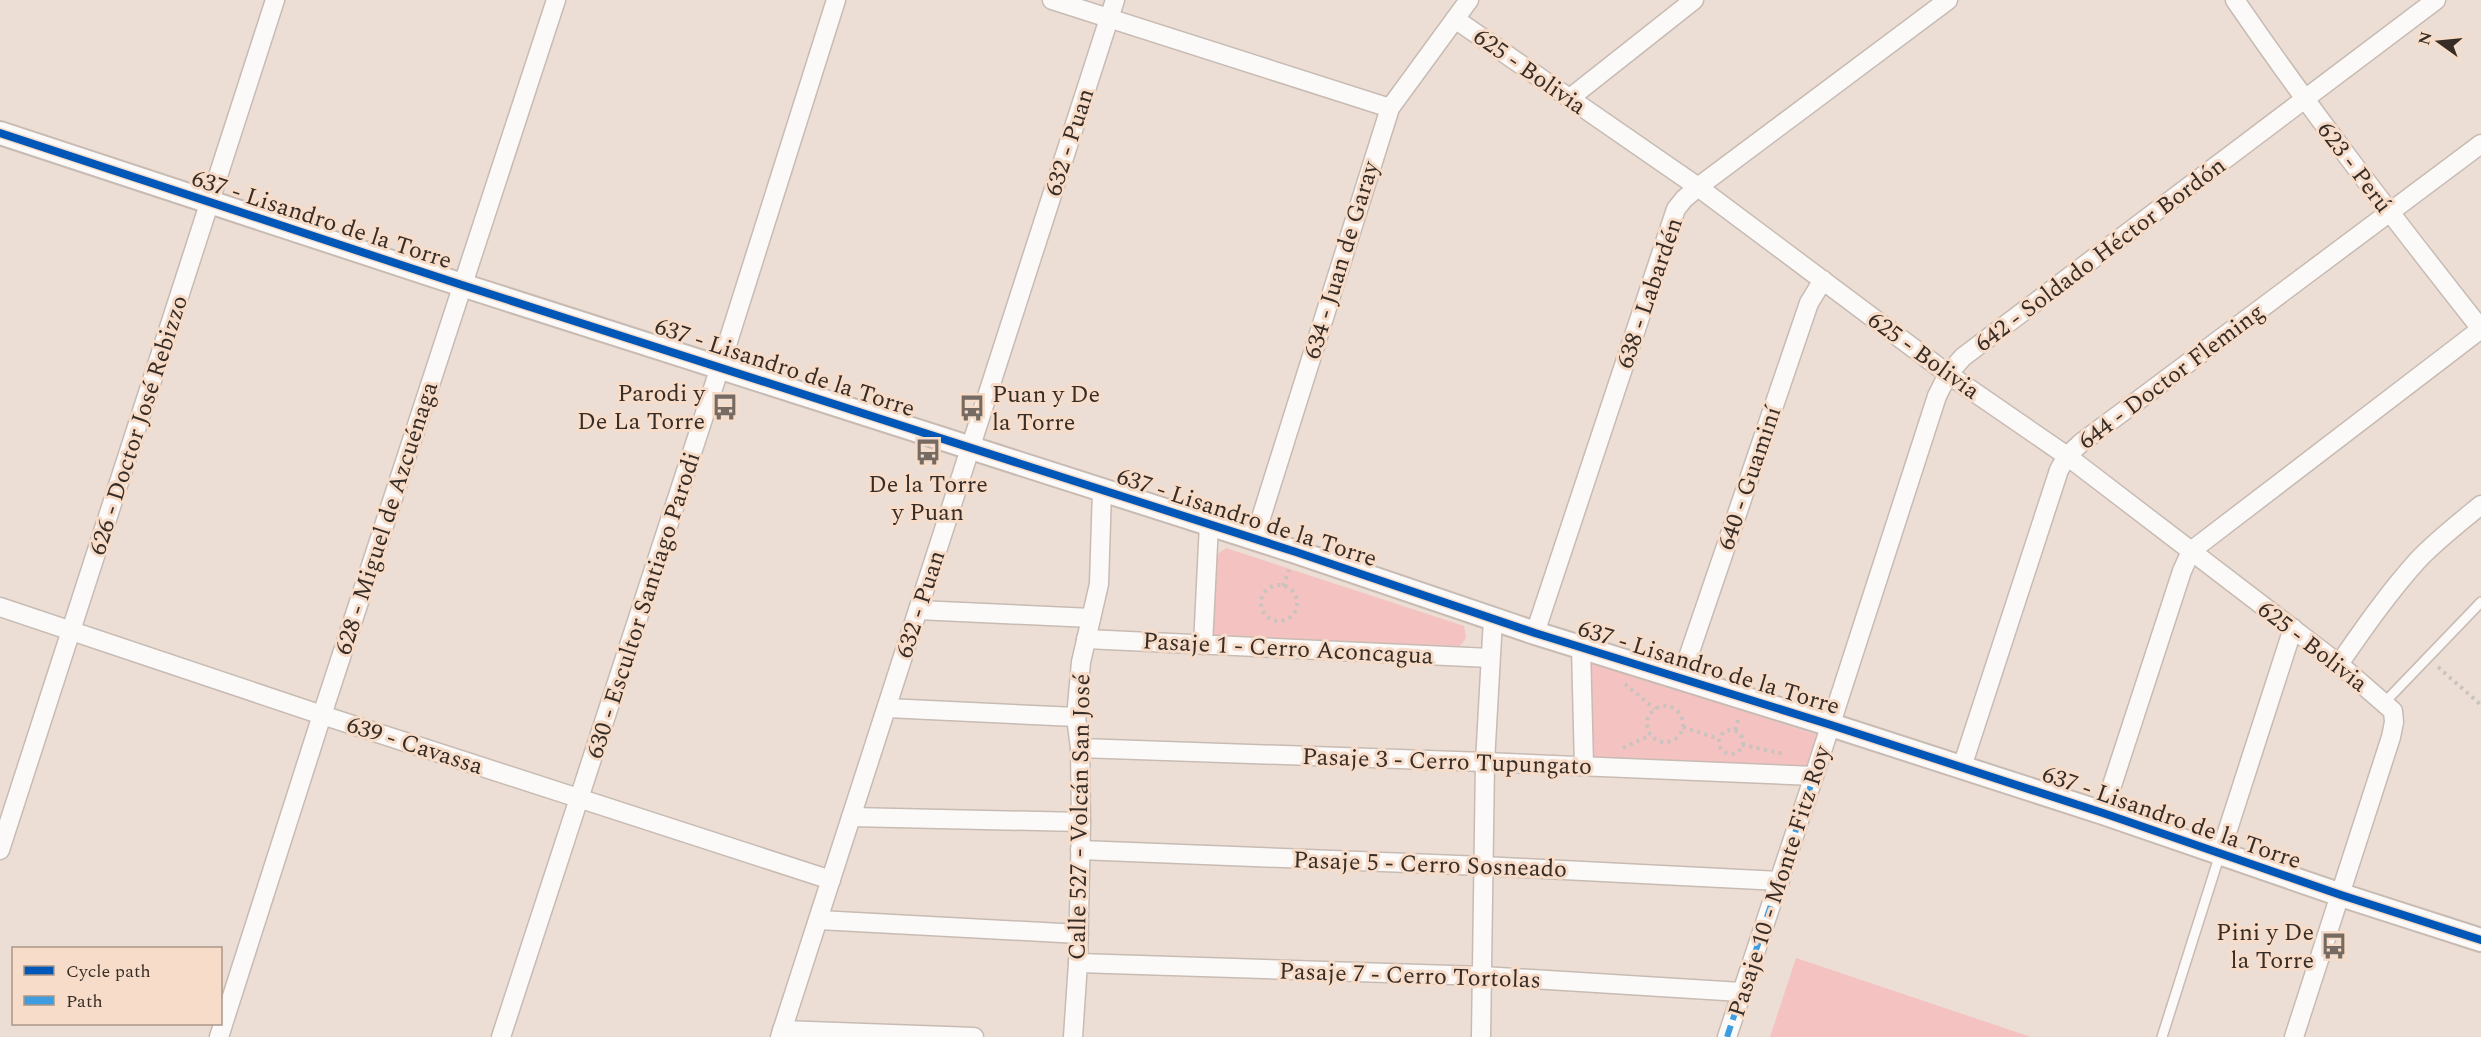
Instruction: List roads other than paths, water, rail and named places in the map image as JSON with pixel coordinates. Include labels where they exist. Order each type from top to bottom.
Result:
[{"type":"street","name":"626 - Doctor José Rebizzo","points":[[0,850],[275,0]]},
{"type":"street","name":"628 - Miguel de Azcuénaga","points":[[219,1037],[556,0]]},
{"type":"street","name":"630 - Escultor Santiago Parodi","points":[[501,1037],[720,367],[836,0]]},
{"type":"street","points":[[1052,0],[1390,108]]},
{"type":"street","name":"632 - Puan","points":[[781,1033],[1115,0]]},
{"type":"street","name":"634 - Juan de Garay","points":[[1254,540],[1390,108],[1469,0]]},
{"type":"street","points":[[1570,98],[1694,0]]},
{"type":"street","name":"638 - Labardén","points":[[1535,633],[1676,209],[1698,187],[1948,0]]},
{"type":"street","name":"623 - Perú","points":[[2235,0],[2304,100],[2388,212],[2481,329]]},
{"type":"street","name":"642 - Soldado Héctor Bordón","points":[[1831,724],[1936,396],[1948,374],[1963,357],[2436,0]]},
{"type":"street","name":"625 - Bolivia","points":[[1455,19],[1698,187],[1948,374],[2067,456],[2293,628],[2384,703]]},
{"type":"street","name":"637 - Lisandro de la Torre","points":[[0,134],[462,285],[1209,524],[1535,633],[1831,724],[2481,940]]},
{"type":"street","name":"644 - Doctor Fleming","points":[[1962,767],[2059,470],[2067,456],[2081,443],[2481,144]]},
{"type":"street","name":"640 - Guaminí","points":[[1681,678],[1809,303],[1823,280]]},
{"type":"street","points":[[2103,813],[2182,571],[2191,551],[2481,329]]},
{"type":"street","name":"Calle 527 - Volcán San José","points":[[1073,1037],[1078,963],[1081,822],[1080,748],[1076,717],[1081,663],[1099,584],[1102,491]]},
{"type":"street","points":[[2338,664],[2383,602],[2419,560],[2445,534],[2481,505]]},
{"type":"street","points":[[1203,645],[1209,524]]},
{"type":"street","name":"639 - Cavassa","points":[[0,607],[322,715],[831,880]]},
{"type":"street","points":[[918,610],[1091,618]]},
{"type":"street","points":[[1481,1037],[1482,866],[1493,619]]},
{"type":"street","points":[[2220,854],[2293,628]]},
{"type":"street","name":"Pasaje 1 - Cerro Aconcagua","points":[[1086,639],[1490,658]]},
{"type":"street","points":[[1581,647],[1584,766]]},
{"type":"street","points":[[2294,1037],[2391,737],[2394,722],[2393,711],[2384,703]]},
{"type":"street","points":[[887,708],[1076,717]]},
{"type":"street","name":"Pasaje 10 - Monte Fitz Roy","points":[[1727,1037],[1831,724]]},
{"type":"street","name":"Pasaje 3 - Cerro Tupungato","points":[[1080,748],[1814,776]]},
{"type":"street","points":[[851,817],[1081,822]]},
{"type":"street","name":"Pasaje 5 - Cerro Sosneado","points":[[1080,850],[1482,866],[1780,881]]},
{"type":"street","points":[[819,920],[1079,934]]},
{"type":"street","name":"Pasaje 7 - Cerro Tortolas","points":[[1078,963],[1483,976],[1741,992]]},
{"type":"street","points":[[781,1033],[974,1037]]},
{"type":"lane","points":[[2384,703],[2481,602]]},
{"type":"lane","points":[[2162,1037],[2220,854]]},
{"type":"place","name":"Parodi y De La Torre","points":[[725,407]]},
{"type":"place","name":"Puan y De la Torre","points":[[972,408]]},
{"type":"place","name":"De la Torre y Puan","points":[[928,452]]},
{"type":"place","name":"Pini y De la Torre","points":[[2334,946]]}]
